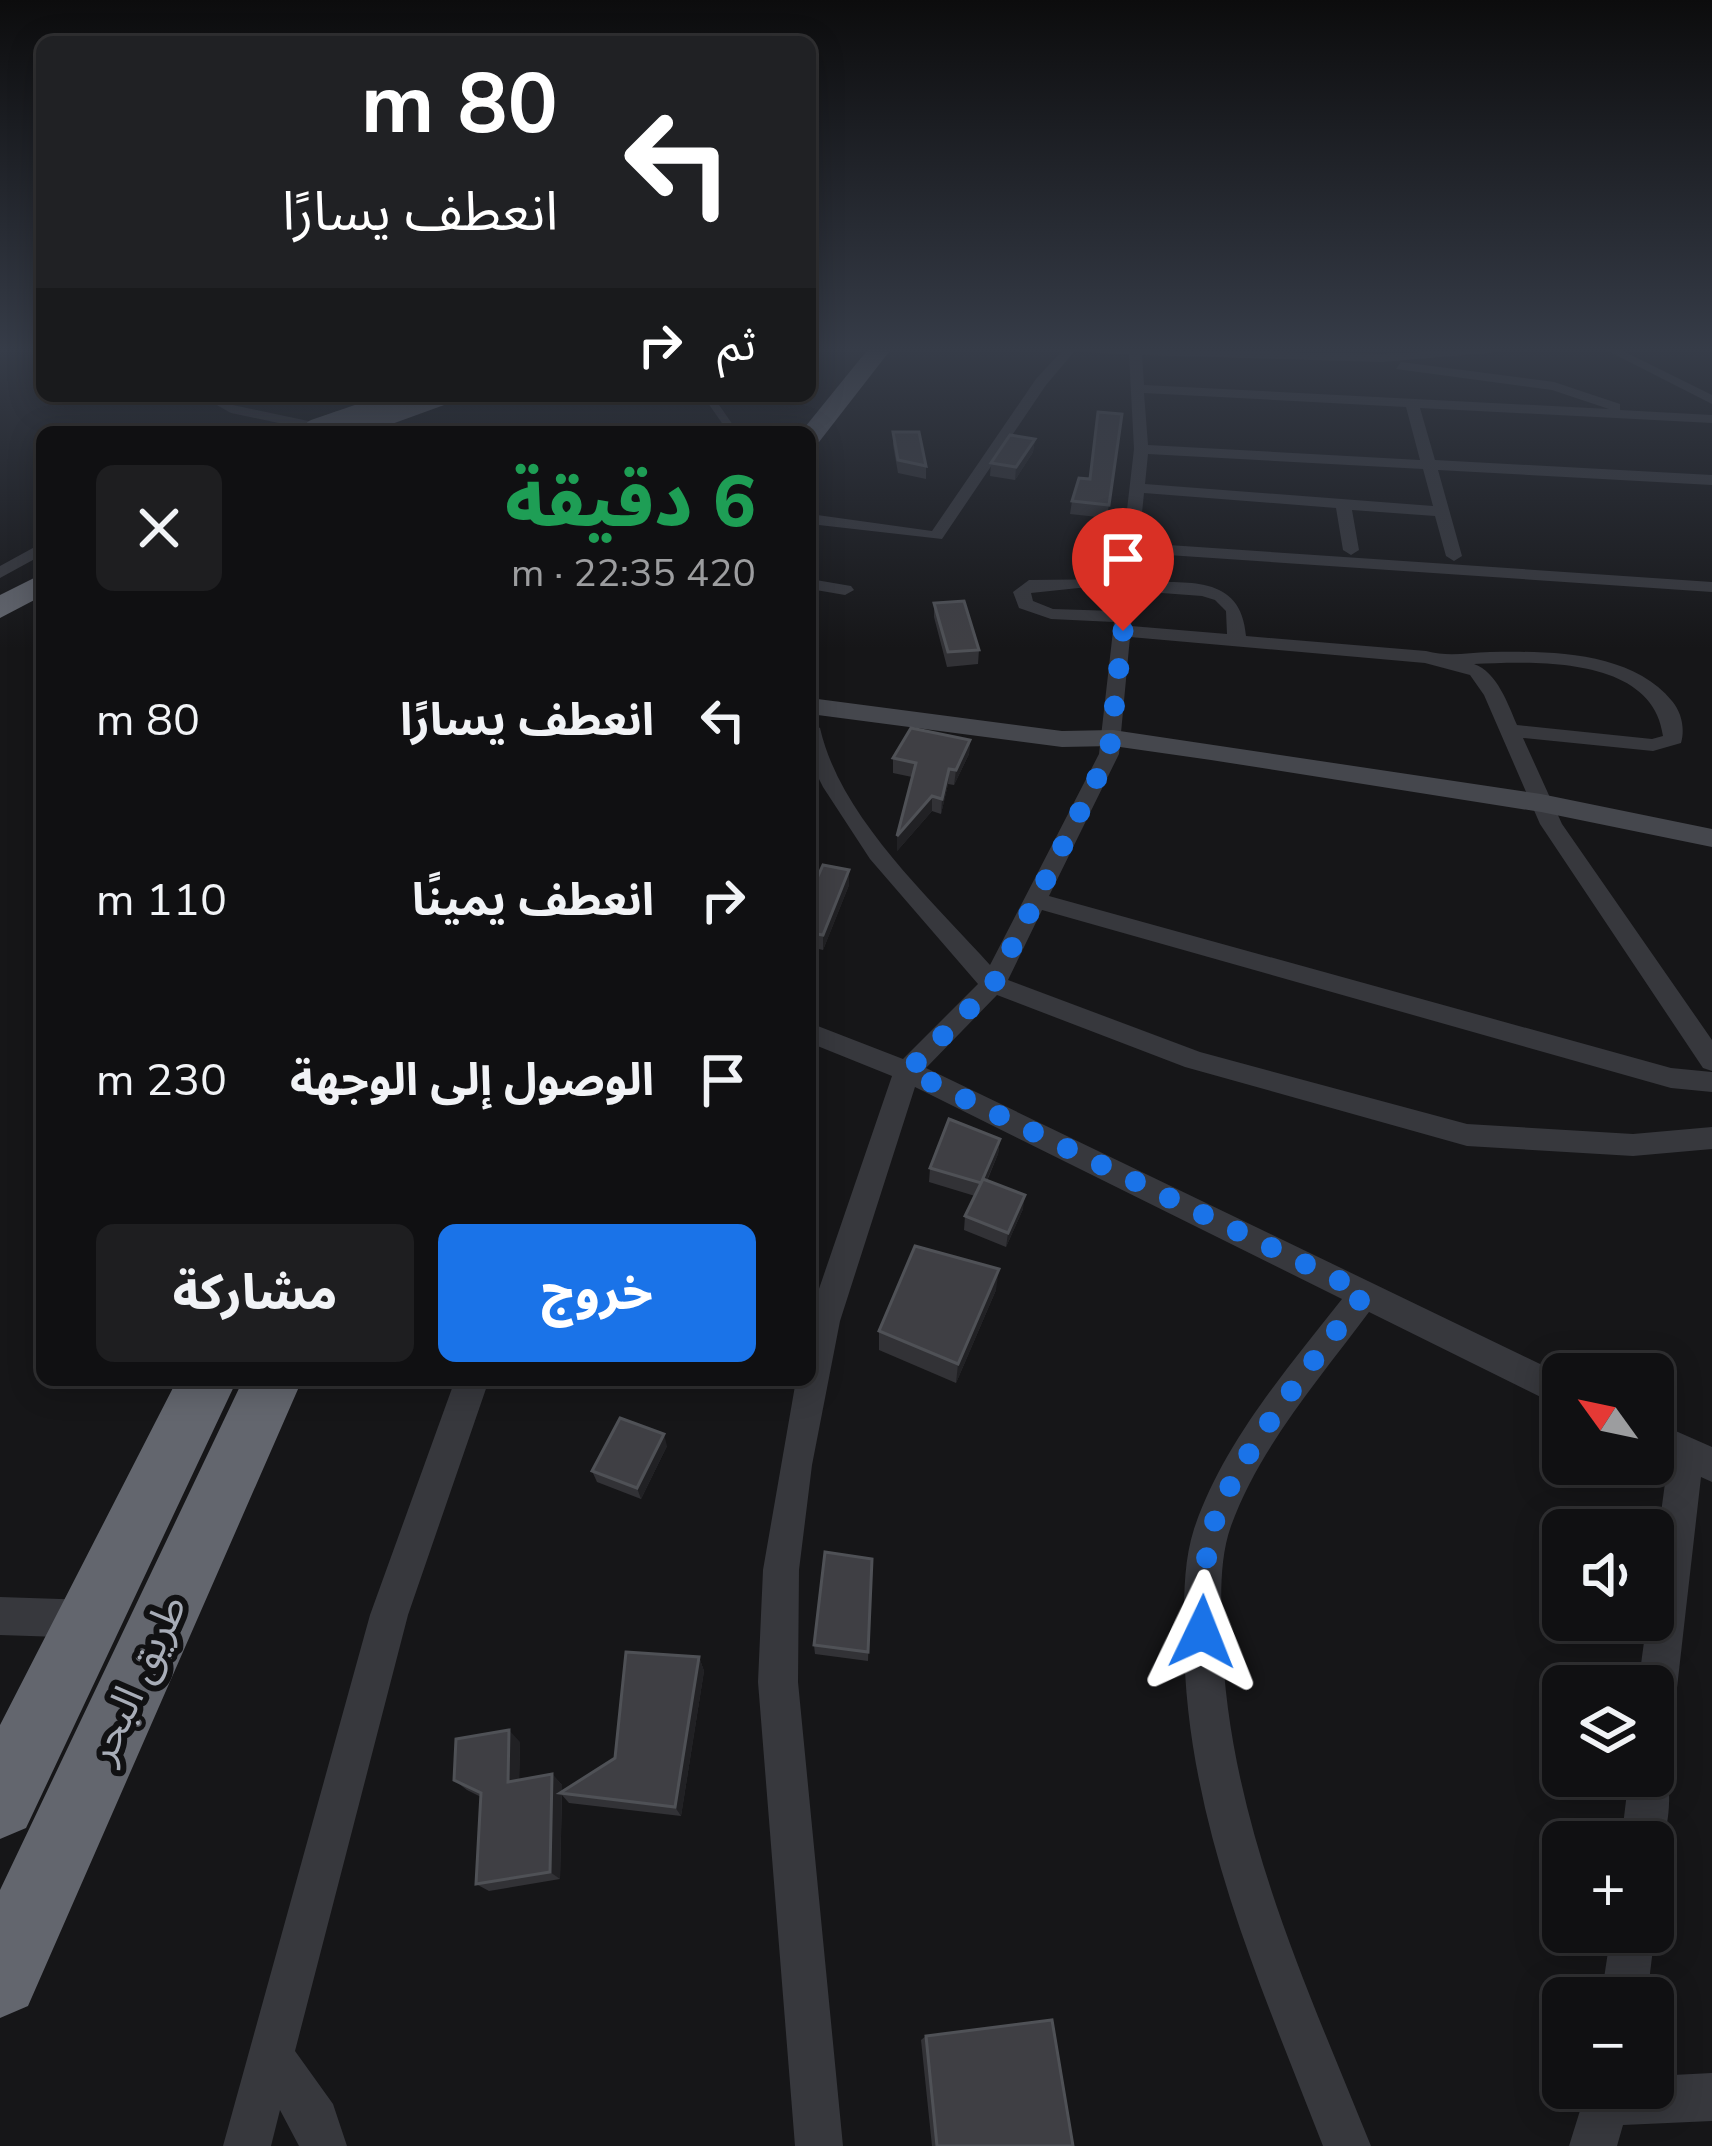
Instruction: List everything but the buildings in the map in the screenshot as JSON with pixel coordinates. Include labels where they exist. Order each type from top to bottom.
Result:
[{"type":"highway","points":[[0,609],[25,571]]},
{"type":"highway","name":"طريق البحر","points":[[0,1802],[205,1386]]},
{"type":"highway","name":"طريق البحر","points":[[0,1978],[270,1386]]},
{"type":"main road","points":[[816,707],[1111,746],[1712,838]]},
{"type":"main road","points":[[1546,814],[1712,854]]},
{"type":"street","points":[[816,519],[860,523],[911,536],[942,532],[997,448]]},
{"type":"street","points":[[816,1361],[824,1321],[908,1071],[993,985],[1111,746],[1141,448]]},
{"type":"street","points":[[1143,448],[1712,480]]},
{"type":"street","points":[[1424,448],[1454,556]]},
{"type":"street","points":[[1136,488],[1442,512]]},
{"type":"street","points":[[1343,506],[1351,550]]},
{"type":"street","points":[[1130,541],[1712,573]]},
{"type":"street","points":[[1130,541],[1712,586]]},
{"type":"street","points":[[1237,642],[1235,610],[1221,596],[1056,582],[1029,585],[1022,592],[1024,604],[1051,614],[1237,642],[1450,661],[1528,657],[1635,676],[1669,711],[1675,728],[1668,743],[1653,745],[1509,730]]},
{"type":"street","points":[[816,585],[845,590]]},
{"type":"street","points":[[1450,661],[1477,671],[1495,695],[1546,814],[1712,1061]]},
{"type":"street","points":[[816,753],[878,854],[993,985],[1194,1060],[1467,1136],[1633,1145],[1712,1138]]},
{"type":"street","points":[[1036,900],[1671,1078],[1712,1082]]},
{"type":"street","points":[[816,1035],[908,1071],[1542,1382]]},
{"type":"street","points":[[1347,2146],[1244,1883],[1220,1803],[1201,1668],[1205,1560],[1216,1516],[1249,1457],[1365,1293]]},
{"type":"street","points":[[247,2146],[389,1615],[470,1386]]},
{"type":"street","points":[[811,1386],[782,1570],[778,1682],[819,2146]]},
{"type":"street","points":[[1657,1665],[1684,1452]]},
{"type":"street","points":[[0,1616],[90,1619]]},
{"type":"street","points":[[272,2058],[316,2121],[323,2146]]},
{"type":"street","points":[[1604,2112],[1712,2097]]},
{"type":"route","points":[[1123,631],[1109,754],[993,985],[908,1071],[1365,1293],[1249,1457],[1216,1516],[1205,1560],[1202,1632]]}]
